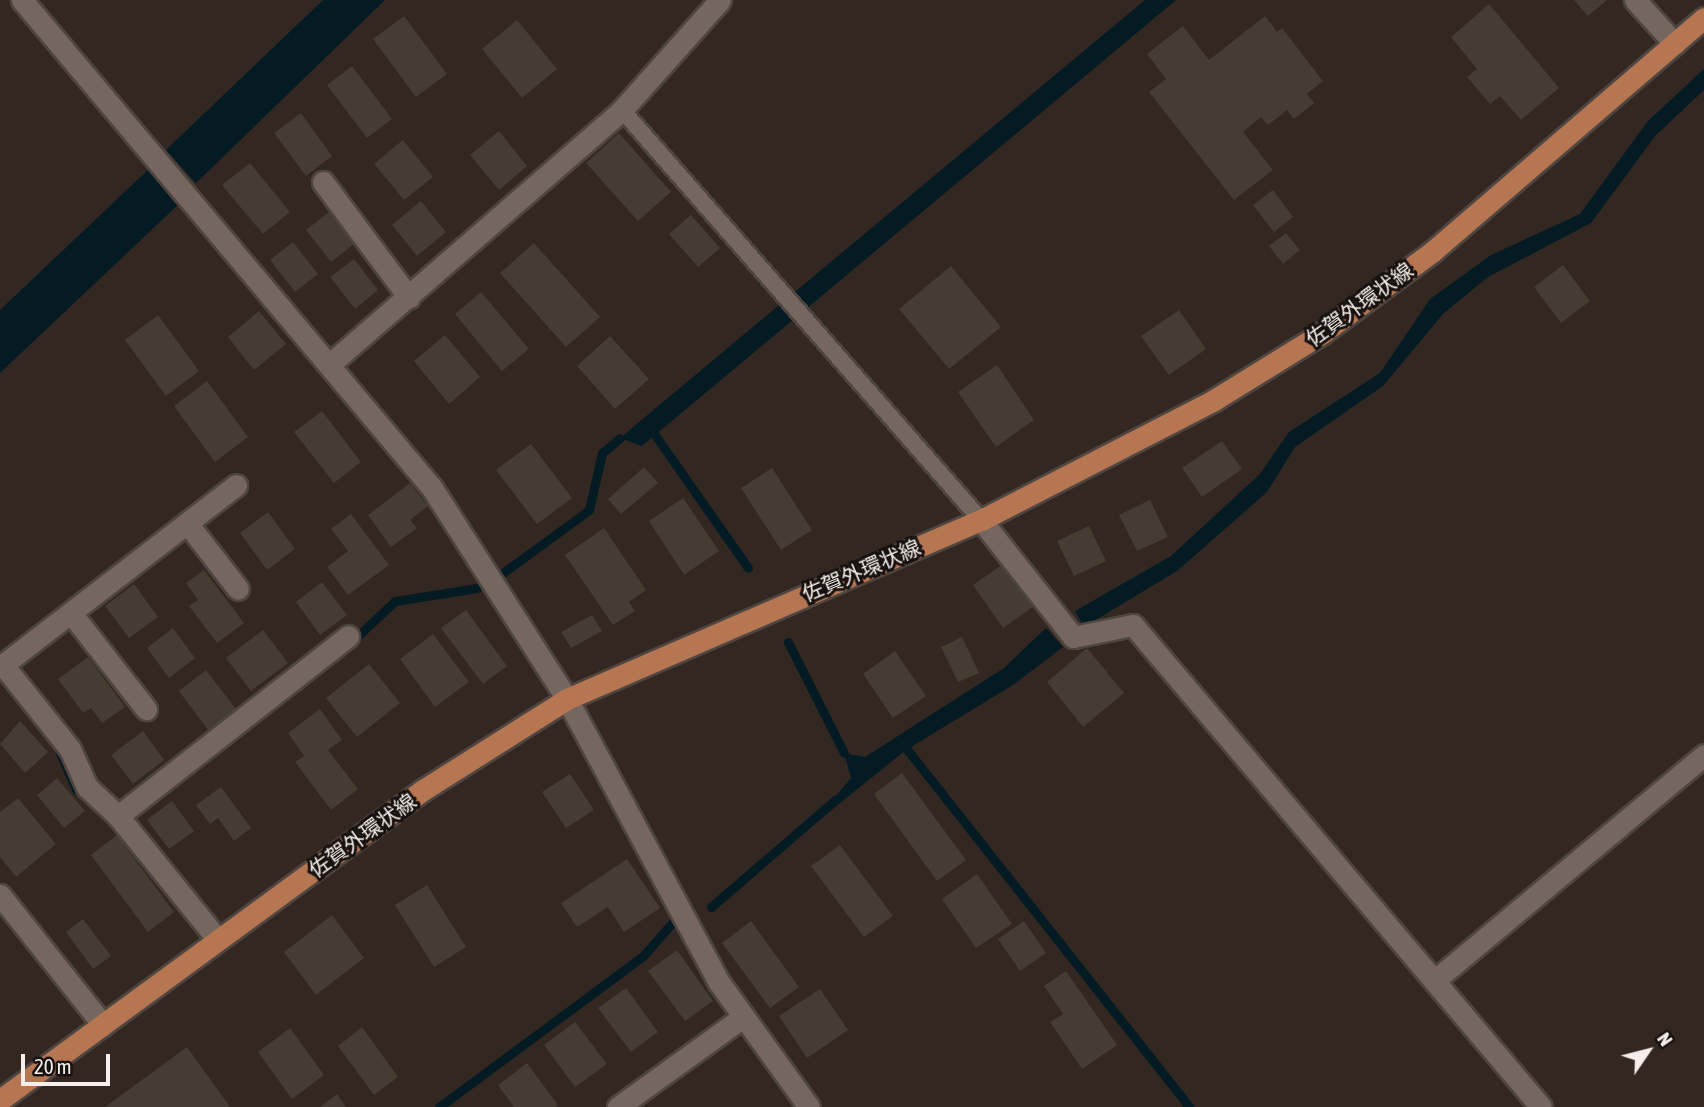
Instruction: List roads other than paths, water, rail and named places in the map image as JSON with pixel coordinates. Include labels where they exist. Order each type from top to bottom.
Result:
[{"type":"main road","name":"佐賀外環状線","points":[[0,1100],[424,790],[567,699],[981,520],[1214,400],[1321,334],[1433,251],[1704,18]]},
{"type":"street","points":[[22,0],[432,488],[567,699],[657,862],[696,943],[743,1017],[809,1107]]},
{"type":"street","points":[[330,364],[410,298],[622,110],[720,0]]},
{"type":"street","points":[[1635,0],[1675,44]]},
{"type":"street","points":[[323,182],[410,298]]},
{"type":"street","points":[[218,940],[118,816],[87,788],[69,749],[1,666],[236,485]]},
{"type":"street","points":[[981,520],[1073,637],[1133,625],[1541,1107]]},
{"type":"street","points":[[187,523],[238,589]]},
{"type":"street","points":[[71,613],[146,709]]},
{"type":"street","points":[[118,816],[348,636]]},
{"type":"street","points":[[1434,981],[1704,755]]},
{"type":"street","points":[[0,895],[103,1025]]},
{"type":"street","points":[[618,1107],[743,1017]]},
{"type":"lane","points":[[622,110],[785,292],[981,520]]},
{"type":"water","points":[[323,0],[385,0],[196,183],[166,150]]},
{"type":"water","points":[[1145,0],[1176,0],[642,446],[620,438]]},
{"type":"water","points":[[1704,69],[1704,90],[1656,135],[1591,223],[1488,277],[1443,314],[1383,386],[1295,447],[1267,492],[1177,571],[1084,627],[1075,611],[1171,556],[1260,474],[1289,432],[1380,373],[1430,299],[1491,255],[1580,214],[1648,121]]},
{"type":"water","points":[[150,168],[179,204],[0,373],[0,310]]},
{"type":"water","points":[[1046,628],[1063,647],[1013,685],[906,750],[809,828],[851,778],[844,753],[865,757],[1004,668]]},
{"type":"waterway","points":[[655,435],[748,568]]},
{"type":"waterway","points":[[504,572],[589,510],[602,453],[620,438]]},
{"type":"waterway","points":[[349,644],[395,601],[477,588]]},
{"type":"waterway","points":[[788,642],[844,753]]},
{"type":"waterway","points":[[902,743],[1189,1107]]},
{"type":"waterway","points":[[57,746],[76,789],[85,797]]},
{"type":"waterway","points":[[711,907],[835,800]]},
{"type":"waterway","points":[[439,1107],[643,956],[679,915]]}]
